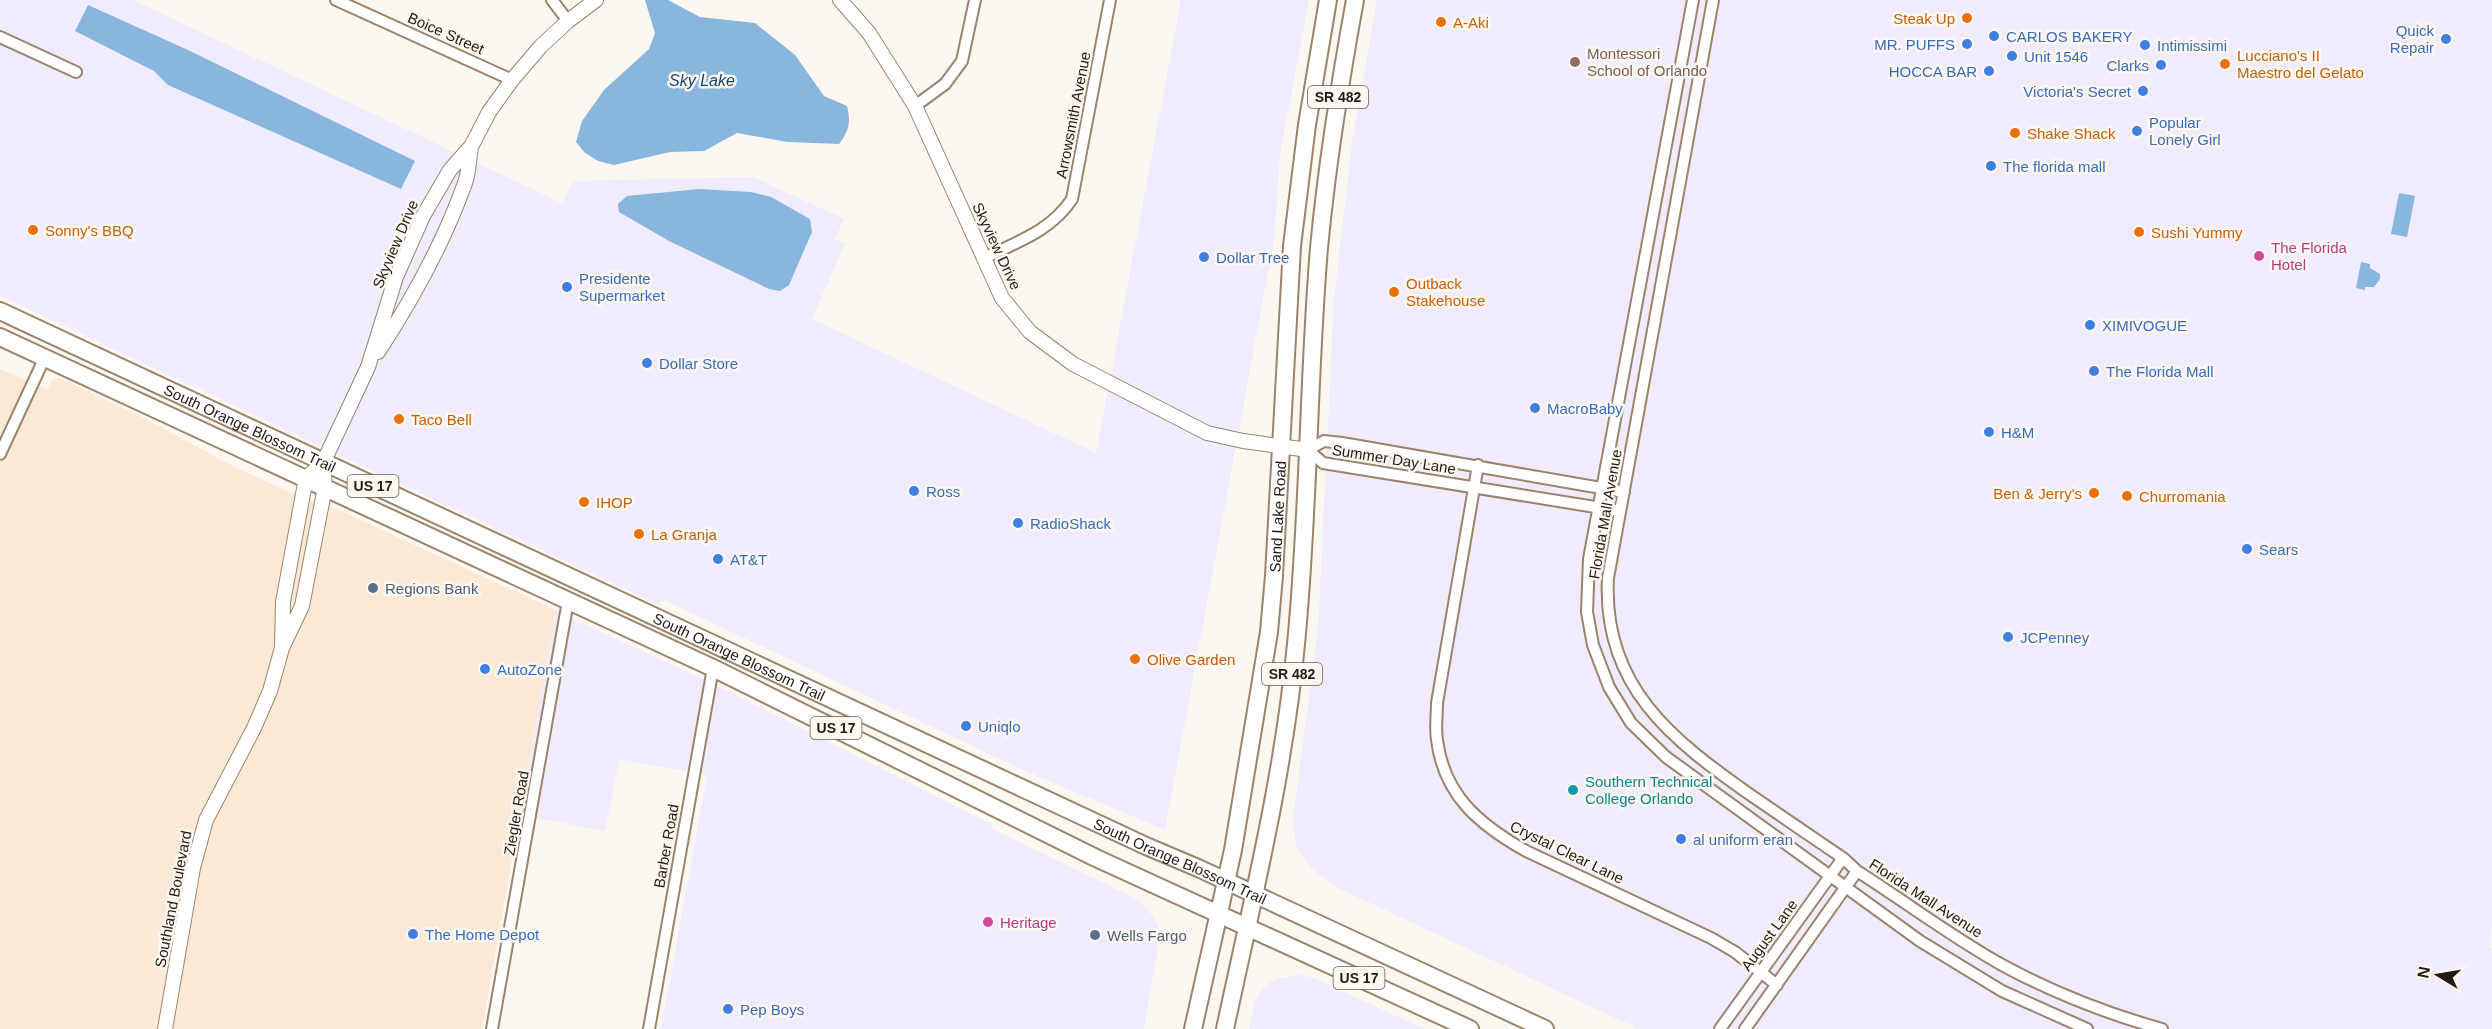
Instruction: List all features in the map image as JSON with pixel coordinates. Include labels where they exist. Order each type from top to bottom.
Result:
[{"type":"main road","name":"Sand Lake Road","points":[[1193,1029],[1226,882],[1269,632],[1298,189],[1328,0]]},
{"type":"main road","name":"Sand Lake Road","points":[[1225,1029],[1255,896],[1285,730],[1296,648],[1318,269],[1333,127],[1355,0]]},
{"type":"main road","points":[[1298,189],[1325,195]]},
{"type":"main road","name":"South Orange Blossom Trail","points":[[0,311],[746,660],[1545,1029]]},
{"type":"main road","name":"South Orange Blossom Trail","points":[[0,337],[713,668],[1041,832],[1470,1029]]},
{"type":"main road","points":[[684,655],[700,655],[721,648]]},
{"type":"main road","points":[[713,668],[719,662],[731,658],[746,660]]},
{"type":"street","name":"Boice Street","points":[[336,0],[351,3],[512,80]]},
{"type":"street","points":[[552,0],[568,21]]},
{"type":"street","name":"Skyview Drive","points":[[323,463],[368,367],[396,277],[423,216],[450,170],[472,145],[489,112],[512,80],[541,46],[568,21],[596,0]]},
{"type":"street","name":"Skyview Drive","points":[[840,0],[869,33],[915,106],[1002,298],[1030,332],[1073,364],[1208,433],[1243,441],[1308,450]]},
{"type":"street","points":[[915,106],[945,84],[962,61],[975,0]]},
{"type":"street","name":"Arrowsmith Avenue","points":[[984,258],[1046,228],[1062,214],[1072,199],[1110,0]]},
{"type":"street","name":"Florida Mall Avenue","points":[[1693,0],[1589,559],[1587,612],[1593,645],[1609,687],[1631,723],[1666,757],[1845,888],[1920,941],[2002,992],[2087,1029]]},
{"type":"street","name":"Florida Mall Avenue","points":[[1713,0],[1608,578],[1608,612],[1613,643],[1631,683],[1653,715],[1682,743],[1723,776],[1844,858],[1857,871],[2004,966],[2090,1005],[2162,1029]]},
{"type":"street","points":[[1689,25],[1708,28]]},
{"type":"street","points":[[0,37],[76,72]]},
{"type":"street","name":"Skyview Drive","points":[[368,367],[397,324],[445,230],[465,182],[472,145]]},
{"type":"street","points":[[0,454],[45,357]]},
{"type":"street","name":"Summer Day Lane","points":[[1620,511],[1323,463],[1308,450],[1324,441],[1602,486],[1624,492]]},
{"type":"street","points":[[306,478],[323,463]]},
{"type":"street","name":"Southland Boulevard","points":[[165,1029],[194,868],[206,820],[262,710],[282,648],[302,606],[325,487],[323,463]]},
{"type":"street","name":"Crystal Clear Lane","points":[[1478,465],[1437,703],[1437,739],[1442,763],[1451,785],[1471,814],[1496,834],[1526,851],[1711,938],[1761,971],[1777,985]]},
{"type":"street","name":"Southland Boulevard","points":[[282,648],[283,602],[306,478]]},
{"type":"street","name":"Ziegler Road","points":[[492,1029],[568,601]]},
{"type":"street","name":"Barber Road","points":[[649,1029],[713,668]]},
{"type":"street","name":"August Lane","points":[[1720,1029],[1844,858]]},
{"type":"street","points":[[1745,1029],[1857,871]]},
{"type":"shaded area","points":[[0,0],[133,0],[562,203],[573,181],[753,177],[844,219],[835,239],[845,244],[812,319],[1096,453],[1181,0],[1309,0],[1280,154],[1274,240],[1165,830],[1023,770],[662,599],[659,605],[0,296]]},
{"type":"shaded area","name":"The Florida Mall","points":[[1377,0],[2492,0],[2492,929],[2489,947],[2492,948],[2492,1029],[1639,1029],[1340,889],[1314,871],[1296,847],[1293,818],[1318,630],[1334,300],[1352,142]]},
{"type":"shaded area","points":[[0,369],[47,390],[52,380],[60,378],[140,416],[240,470],[284,490],[343,512],[556,610],[482,1029],[0,1029]]},
{"type":"shaded area","points":[[212,456],[284,490],[343,512],[722,688],[993,825],[992,829],[1137,899],[1154,917],[1158,927],[1157,953],[1144,1029],[661,1029],[707,775],[619,759],[605,831],[520,815],[482,1029]]},
{"type":"shaded area","points":[[1301,975],[1314,978],[1424,1029],[1249,1029],[1255,1001],[1266,985],[1276,979]]},
{"type":"water","name":"Sky Lake","points":[[645,0],[668,0],[700,17],[755,23],[795,55],[824,96],[847,106],[848,126],[839,144],[788,142],[737,133],[704,151],[670,152],[614,165],[598,161],[584,152],[576,142],[582,121],[604,90],[649,49],[655,33]]},
{"type":"water","points":[[88,5],[188,50],[415,161],[401,189],[168,85],[154,71],[75,31]]},
{"type":"water","points":[[699,189],[751,192],[771,197],[810,219],[812,232],[789,285],[780,291],[769,289],[669,241],[619,212],[618,204],[627,196]]},
{"type":"water","points":[[2399,193],[2415,196],[2407,237],[2391,234]]},
{"type":"water","points":[[2361,262],[2370,264],[2370,268],[2380,274],[2380,279],[2374,287],[2365,287],[2365,290],[2356,288]]},
{"type":"place","name":"Steak Up","points":[[1967,18]]},
{"type":"place","name":"A-Aki","points":[[1441,22]]},
{"type":"place","name":"CARLOS BAKERY","points":[[1994,36]]},
{"type":"place","name":"Quick Repair","points":[[2446,39]]},
{"type":"place","name":"MR. PUFFS","points":[[1967,44]]},
{"type":"place","name":"Intimissimi","points":[[2145,45]]},
{"type":"place","name":"Unit 1546","points":[[2012,56]]},
{"type":"place","name":"Montessori School of Orlando","points":[[1575,62]]},
{"type":"place","name":"Lucciano's II Maestro del Gelato","points":[[2225,64]]},
{"type":"place","name":"Clarks","points":[[2161,65]]},
{"type":"place","name":"HOCCA BAR","points":[[1989,71]]},
{"type":"place","name":"Victoria's Secret","points":[[2143,91]]},
{"type":"place","name":"Popular Lonely Girl","points":[[2137,131]]},
{"type":"place","name":"Shake Shack","points":[[2015,133]]},
{"type":"place","name":"The florida mall","points":[[1991,166]]},
{"type":"place","name":"Sonny's BBQ","points":[[33,230]]},
{"type":"place","name":"Sushi Yummy","points":[[2139,232]]},
{"type":"place","name":"The Florida Hotel","points":[[2259,256]]},
{"type":"place","name":"Dollar Tree","points":[[1204,257]]},
{"type":"place","name":"Presidente Supermarket","points":[[567,287]]},
{"type":"place","name":"Outback Stakehouse","points":[[1394,292]]},
{"type":"place","name":"XIMIVOGUE","points":[[2090,325]]},
{"type":"place","name":"Dollar Store","points":[[647,363]]},
{"type":"place","name":"The Florida Mall","points":[[2094,371]]},
{"type":"place","name":"MacroBaby","points":[[1535,408]]},
{"type":"place","name":"Taco Bell","points":[[399,419]]},
{"type":"place","name":"H&M","points":[[1989,432]]},
{"type":"place","name":"Ross","points":[[914,491]]},
{"type":"place","name":"Ben & Jerry's","points":[[2094,493]]},
{"type":"place","name":"Churromania","points":[[2127,496]]},
{"type":"place","name":"IHOP","points":[[584,502]]},
{"type":"place","name":"RadioShack","points":[[1018,523]]},
{"type":"place","name":"La Granja","points":[[639,534]]},
{"type":"place","name":"Sears","points":[[2247,549]]},
{"type":"place","name":"AT&T","points":[[718,559]]},
{"type":"place","name":"Regions Bank","points":[[373,588]]},
{"type":"place","name":"JCPenney","points":[[2008,637]]},
{"type":"place","name":"Olive Garden","points":[[1135,659]]},
{"type":"place","name":"AutoZone","points":[[485,669]]},
{"type":"place","name":"Uniqlo","points":[[966,726]]},
{"type":"place","name":"Southern Technical College Orlando","points":[[1573,790]]},
{"type":"place","name":"al uniform eran","points":[[1681,839]]},
{"type":"place","name":"Heritage","points":[[988,922]]},
{"type":"place","name":"The Home Depot","points":[[413,934]]},
{"type":"place","name":"Wells Fargo","points":[[1095,935]]},
{"type":"place","name":"Pep Boys","points":[[728,1009]]}]
